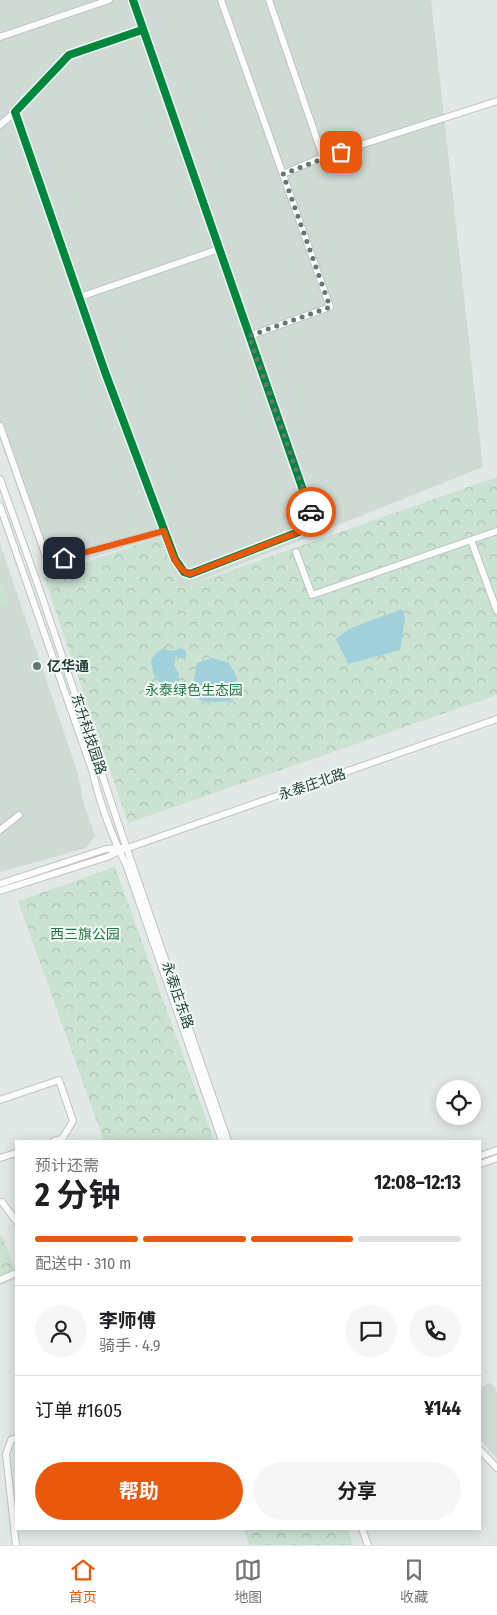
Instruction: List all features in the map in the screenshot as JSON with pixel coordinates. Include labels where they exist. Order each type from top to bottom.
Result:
[{"type":"street","points":[[0,37],[109,0]]},
{"type":"street","points":[[15,112],[105,372],[179,567],[184,572],[190,574],[309,528],[312,516],[133,0]]},
{"type":"street","points":[[221,0],[330,307],[249,336]]},
{"type":"street","points":[[269,0],[323,157]]},
{"type":"street","points":[[0,125],[15,112],[69,55],[142,30]]},
{"type":"street","points":[[283,174],[323,157],[497,101]]},
{"type":"street","points":[[80,297],[218,249]]},
{"type":"street","points":[[0,426],[48,562],[164,531]]},
{"type":"street","name":"东升科技园路","points":[[0,479],[48,613],[127,848]]},
{"type":"street","name":"东升科技园路","points":[[0,506],[92,770],[99,800],[112,837],[119,849]]},
{"type":"street","points":[[296,552],[312,595],[497,531]]},
{"type":"street","points":[[471,540],[497,611]]},
{"type":"street","name":"永泰庄北路","points":[[0,884],[106,849],[127,848],[497,719]]},
{"type":"street","points":[[0,830],[19,815]]},
{"type":"street","name":"永泰庄东路","points":[[127,848],[228,1140]]},
{"type":"street","name":"永泰庄北路","points":[[0,891],[107,857],[119,849]]},
{"type":"street","name":"永泰庄东路","points":[[119,849],[126,864],[222,1140]]},
{"type":"street","points":[[0,1100],[60,1080],[73,1121],[62,1140]]},
{"type":"street","points":[[481,1156],[497,1150]]},
{"type":"street","points":[[0,1158],[15,1153]]},
{"type":"street","points":[[481,1164],[497,1158]]},
{"type":"street","points":[[2,1202],[15,1220]]},
{"type":"street","points":[[0,1280],[15,1273]]},
{"type":"street","points":[[15,1438],[11,1440],[6,1454],[16,1545]]},
{"type":"street","points":[[481,1451],[497,1468]]},
{"type":"street","points":[[362,1530],[368,1545]]},
{"type":"shaded area","points":[[0,0],[431,0],[483,467],[181,588],[158,537],[47,571],[0,439]]},
{"type":"shaded area","points":[[0,543],[78,774],[84,805],[95,835],[86,848],[0,872]]},
{"type":"shaded area","points":[[490,1383],[495,1387],[497,1393],[497,1459],[481,1440],[481,1387]]},
{"type":"green space","name":"永泰绿色生态园","points":[[497,477],[497,695],[128,823],[44,577],[159,537],[181,588]]},
{"type":"green space","points":[[0,581],[10,604],[0,608]]},
{"type":"green space","name":"西三旗公园","points":[[115,867],[214,1140],[104,1140],[18,901]]},
{"type":"green space","points":[[0,1235],[2,1235],[15,1270],[15,1279],[0,1285]]},
{"type":"green space","points":[[244,1530],[348,1530],[353,1545],[249,1545]]},
{"type":"water","points":[[402,609],[405,618],[400,650],[348,664],[336,639],[349,629]]},
{"type":"water","points":[[163,648],[169,651],[181,648],[185,650],[187,655],[183,659],[176,656],[174,665],[179,674],[178,682],[162,684],[154,676],[151,662],[156,653]]},
{"type":"water","points":[[212,658],[229,663],[235,673],[237,686],[230,701],[214,702],[199,700],[194,678],[197,663]]},
{"type":"cycle path","points":[[133,0],[312,516],[309,528],[190,574],[184,572],[175,559],[105,372],[15,112],[69,55],[142,30]]},
{"type":"way so far","points":[[311,512],[249,336],[330,307],[283,174],[323,157],[341,152]]},
{"type":"place","name":"亿华通","points":[[37,666]]},
{"type":"route","points":[[64,558],[164,531],[179,567],[184,572],[190,574],[309,528],[311,512]]}]
